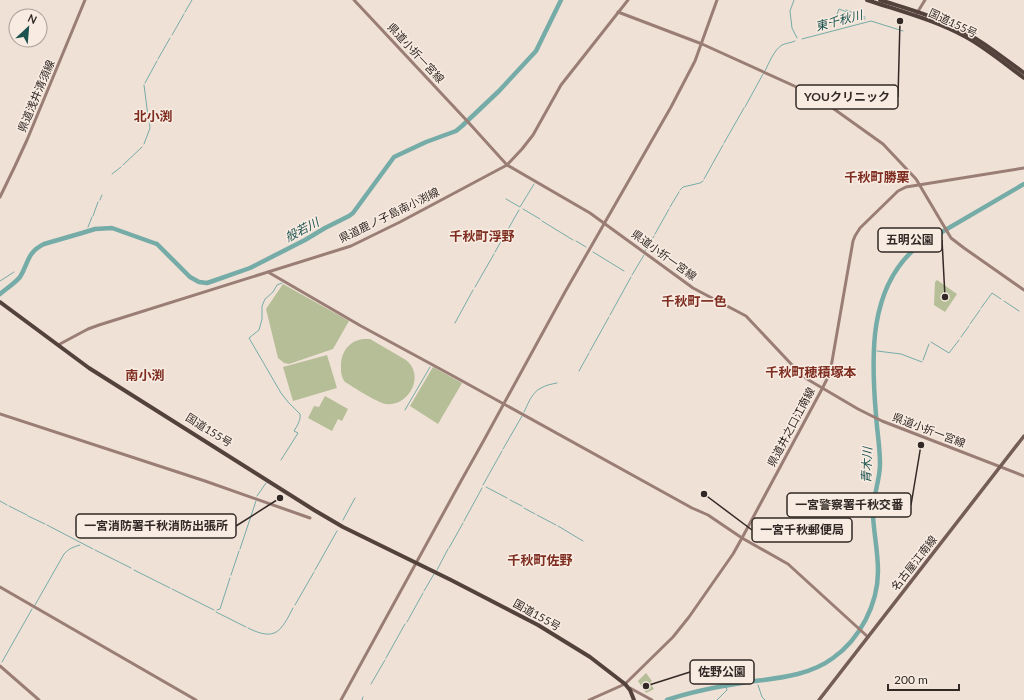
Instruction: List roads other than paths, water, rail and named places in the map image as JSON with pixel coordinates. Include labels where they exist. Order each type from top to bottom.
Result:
[{"type":"highway","name":"国道155号","points":[[867,0],[941,20],[968,33],[1024,73]]},
{"type":"highway","name":"国道155号","points":[[880,0],[916,14],[967,37],[1024,78]]},
{"type":"highway","name":"国道155号","points":[[0,301],[95,371],[314,510],[343,527],[538,625],[590,657],[625,684],[630,690],[634,700]]},
{"type":"main road","name":"名古屋江南線","points":[[819,700],[1024,436]]},
{"type":"street","name":"県道浅井清須線","points":[[0,197],[27,140],[85,0]]},
{"type":"street","name":"県道小折一宮線","points":[[354,0],[488,142],[507,165],[590,212],[693,288],[746,316],[803,376],[880,420],[1024,476]]},
{"type":"street","name":"県道鹿ノ子島南小渕線","points":[[60,344],[93,327],[351,246],[400,222],[507,165],[522,150],[533,135],[561,85],[628,0]]},
{"type":"street","points":[[342,700],[565,292],[671,107],[695,61],[717,0]]},
{"type":"street","points":[[916,14],[925,0]]},
{"type":"street","points":[[618,12],[702,44],[816,97],[882,144],[908,170],[920,184],[951,238],[1024,290]]},
{"type":"street","name":"県道井之口江南線","points":[[589,700],[625,684],[673,637],[733,554],[830,374],[855,236],[860,228],[898,191],[906,187],[1024,168]]},
{"type":"street","points":[[268,272],[317,302],[378,336],[504,403],[692,508],[708,515],[742,538],[788,564],[868,637]]},
{"type":"street","points":[[0,414],[206,481],[310,518]]},
{"type":"street","points":[[0,587],[196,700]]},
{"type":"street","points":[[0,666],[39,700]]},
{"type":"street","points":[[625,684],[631,689],[652,700]]},
{"type":"waterway","points":[[185,12],[192,0]]},
{"type":"waterway","name":"般若川","points":[[0,294],[20,277],[31,255],[38,247],[95,229],[112,228],[157,244],[190,277],[199,282],[207,283],[250,268],[305,240],[353,213],[394,157],[426,142],[456,131],[462,126],[499,91],[536,51],[561,0]]},
{"type":"waterway","points":[[794,0],[790,11],[792,28],[797,38]]},
{"type":"waterway","points":[[836,17],[839,9],[865,19]]},
{"type":"waterway","points":[[846,10],[865,17]]},
{"type":"waterway","points":[[172,35],[184,14]]},
{"type":"waterway","name":"東千秋川","points":[[802,39],[871,21],[903,31]]},
{"type":"waterway","points":[[158,59],[170,38]]},
{"type":"waterway","name":"東千秋川","points":[[765,71],[779,47],[795,41]]},
{"type":"waterway","points":[[145,83],[157,61]]},
{"type":"waterway","name":"東千秋川","points":[[745,107],[763,74]]},
{"type":"waterway","points":[[144,85],[148,116]]},
{"type":"waterway","name":"東千秋川","points":[[724,143],[744,108]]},
{"type":"waterway","points":[[144,144],[150,128],[149,119]]},
{"type":"waterway","name":"東千秋川","points":[[704,179],[723,145]]},
{"type":"waterway","points":[[123,165],[142,147]]},
{"type":"waterway","points":[[112,174],[121,167]]},
{"type":"waterway","name":"東千秋川","points":[[680,190],[683,187],[703,181]]},
{"type":"waterway","points":[[506,199],[520,207],[534,184]]},
{"type":"waterway","name":"青木川","points":[[667,700],[707,689],[792,675],[814,669],[824,664],[843,650],[859,631],[866,620],[875,596],[878,571],[873,509],[879,477],[880,451],[876,421],[873,370],[876,324],[881,302],[890,282],[902,263],[918,246],[1024,184]]},
{"type":"waterway","name":"東千秋川","points":[[670,207],[679,192]]},
{"type":"waterway","points":[[100,200],[102,195]]},
{"type":"waterway","points":[[93,216],[98,202]]},
{"type":"waterway","points":[[523,209],[540,219]]},
{"type":"waterway","name":"東千秋川","points":[[655,234],[669,209]]},
{"type":"waterway","points":[[495,252],[519,210]]},
{"type":"waterway","points":[[88,227],[92,217]]},
{"type":"waterway","points":[[542,221],[573,240]]},
{"type":"waterway","name":"東千秋川","points":[[645,251],[654,236]]},
{"type":"waterway","points":[[576,241],[586,247]]},
{"type":"waterway","points":[[593,252],[624,271]]},
{"type":"waterway","points":[[475,287],[494,254]]},
{"type":"waterway","name":"東千秋川","points":[[632,275],[644,255]]},
{"type":"waterway","points":[[0,281],[14,272]]},
{"type":"waterway","name":"東千秋川","points":[[610,315],[631,277]]},
{"type":"waterway","points":[[281,460],[298,433],[294,431],[299,421],[300,414],[281,393],[249,338],[259,330],[262,319],[262,306],[265,299],[273,292],[277,285],[282,283]]},
{"type":"waterway","points":[[455,323],[473,290]]},
{"type":"waterway","points":[[981,308],[992,293],[1001,299]]},
{"type":"waterway","points":[[1004,301],[1019,311]]},
{"type":"waterway","points":[[970,324],[980,310]]},
{"type":"waterway","name":"東千秋川","points":[[590,351],[609,317]]},
{"type":"waterway","points":[[961,337],[969,326]]},
{"type":"waterway","points":[[931,342],[949,353],[959,340]]},
{"type":"waterway","points":[[923,360],[929,344]]},
{"type":"waterway","points":[[877,351],[901,354],[922,362]]},
{"type":"waterway","name":"東千秋川","points":[[579,371],[589,353]]},
{"type":"waterway","points":[[405,410],[430,367]]},
{"type":"waterway","name":"東千秋川","points":[[524,412],[535,392],[547,385],[557,383]]},
{"type":"waterway","name":"東千秋川","points":[[503,449],[522,416]]},
{"type":"waterway","name":"東千秋川","points":[[483,485],[502,451]]},
{"type":"waterway","points":[[257,496],[266,483]]},
{"type":"waterway","points":[[486,487],[507,498]]},
{"type":"waterway","name":"東千秋川","points":[[464,521],[482,488]]},
{"type":"waterway","points":[[343,520],[355,498]]},
{"type":"waterway","points":[[510,500],[522,506]]},
{"type":"waterway","points":[[0,501],[7,505]]},
{"type":"waterway","points":[[240,549],[256,501]]},
{"type":"waterway","points":[[9,506],[27,515]]},
{"type":"waterway","points":[[524,508],[535,514]]},
{"type":"waterway","points":[[537,515],[556,525]]},
{"type":"waterway","points":[[28,516],[45,524]]},
{"type":"waterway","name":"東千秋川","points":[[449,548],[463,523]]},
{"type":"waterway","points":[[47,525],[93,549]]},
{"type":"waterway","points":[[558,526],[583,541]]},
{"type":"waterway","points":[[315,570],[337,531]]},
{"type":"waterway","points":[[35,605],[64,554],[71,548],[80,545]]},
{"type":"waterway","name":"東千秋川","points":[[437,570],[448,549]]},
{"type":"waterway","points":[[95,550],[131,568]]},
{"type":"waterway","points":[[231,575],[239,551]]},
{"type":"waterway","points":[[134,570],[170,588]]},
{"type":"waterway","points":[[295,605],[314,572]]},
{"type":"waterway","name":"東千秋川","points":[[424,591],[434,574]]},
{"type":"waterway","points":[[217,610],[220,609],[230,578]]},
{"type":"waterway","points":[[172,589],[214,610]]},
{"type":"waterway","name":"東千秋川","points":[[407,622],[423,593]]},
{"type":"waterway","points":[[248,628],[265,634],[276,632],[285,623],[293,608]]},
{"type":"waterway","points":[[2,662],[32,609]]},
{"type":"waterway","points":[[216,612],[246,627]]},
{"type":"waterway","name":"東千秋川","points":[[386,658],[405,624]]},
{"type":"waterway","name":"東千秋川","points":[[371,684],[385,660]]},
{"type":"waterway","points":[[758,685],[762,697],[765,700]]},
{"type":"waterway","points":[[717,700],[727,690],[726,686]]},
{"type":"place","name":"YOUクリニック","points":[[900,21]]},
{"type":"place","name":"五明公園","points":[[945,297]]},
{"type":"place","name":"一宮警察署千秋交番","points":[[921,445]]},
{"type":"place","name":"一宮千秋郵便局","points":[[704,494]]},
{"type":"place","name":"一宮消防署千秋消防出張所","points":[[280,498]]},
{"type":"place","name":"佐野公園","points":[[646,686]]},
{"type":"district","name":"北小渕","points":[[153,116]]},
{"type":"district","name":"千秋町勝栗","points":[[877,177]]},
{"type":"district","name":"千秋町浮野","points":[[482,236]]},
{"type":"district","name":"千秋町一色","points":[[694,301]]},
{"type":"district","name":"千秋町穂積塚本","points":[[811,372]]},
{"type":"district","name":"南小渕","points":[[145,375]]},
{"type":"district","name":"千秋町佐野","points":[[540,560]]}]
